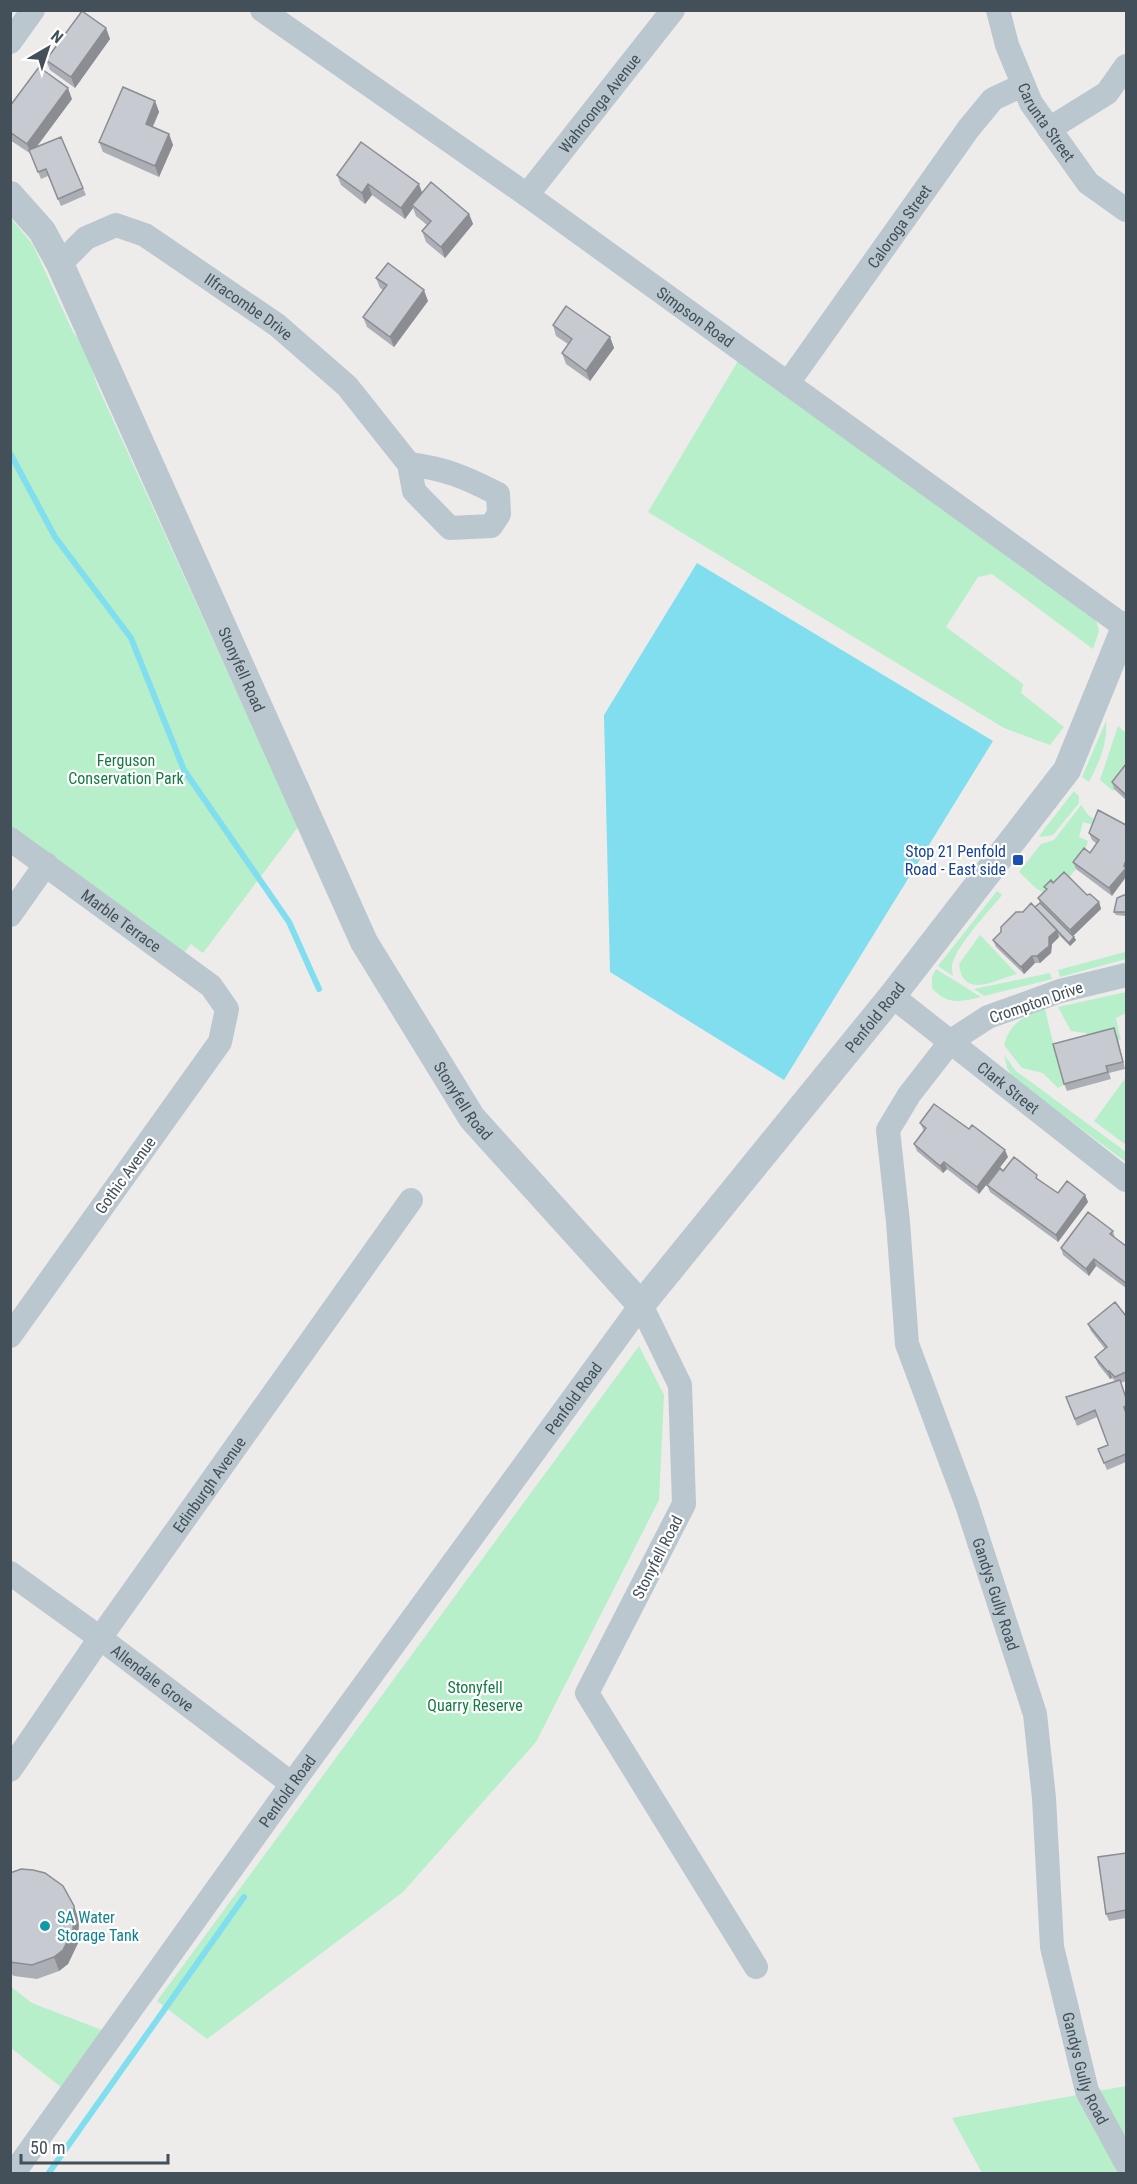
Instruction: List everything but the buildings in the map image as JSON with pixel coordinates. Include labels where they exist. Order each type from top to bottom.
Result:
[{"type":"street","points":[[10,42],[33,10]]},
{"type":"street","name":"Simpson Road","points":[[262,10],[527,195],[1126,626]]},
{"type":"street","name":"Wahroonga Avenue","points":[[527,195],[673,10]]},
{"type":"street","name":"Carunta Street","points":[[998,10],[1007,45],[1031,103],[1088,183],[1126,210]]},
{"type":"street","points":[[1049,129],[1107,93],[1126,66]]},
{"type":"street","name":"Caloroga Street","points":[[788,383],[969,128],[993,99],[1023,85]]},
{"type":"street","name":"Stonyfell Road","points":[[10,195],[42,231],[60,264],[364,942],[472,1118],[641,1305],[680,1385],[684,1504],[587,1693],[756,1967]]},
{"type":"street","name":"Ilfracombe Drive","points":[[60,264],[86,238],[116,225],[145,235],[277,325],[347,386],[409,464]]},
{"type":"street","name":"Penfold Road","points":[[14,2174],[292,1784],[641,1305],[892,996],[1066,770],[1126,626]]},
{"type":"street","name":"Marble Terrace","points":[[10,839],[211,986],[227,1009]]},
{"type":"street","points":[[10,915],[46,864]]},
{"type":"street","name":"Crompton Drive","points":[[951,1041],[988,1017],[1060,991],[1126,975]]},
{"type":"street","name":"Clark Street","points":[[892,996],[1126,1180]]},
{"type":"street","name":"Gothic Avenue","points":[[10,1336],[220,1042],[227,1009]]},
{"type":"street","name":"Gandys Gully Road","points":[[951,1041],[909,1095],[888,1130],[898,1222],[907,1344],[967,1505],[1035,1714],[1044,1798],[1052,1947],[1087,2091],[1126,2163]]},
{"type":"street","name":"Edinburgh Avenue","points":[[10,1770],[100,1638],[411,1200]]},
{"type":"street","name":"Allendale Grove","points":[[10,1573],[100,1638],[292,1784]]},
{"type":"green space","name":"Ferguson Conservation Park","points":[[10,217],[33,245],[73,332],[85,348],[97,385],[298,827],[203,953],[191,944],[184,953],[11,829]]},
{"type":"green space","points":[[738,361],[1096,619],[1099,631],[1093,649],[992,574],[978,577],[946,627],[1023,684],[1021,693],[1064,727],[1050,745],[1004,728],[648,512]]},
{"type":"green space","points":[[1106,721],[1104,745],[1089,782],[1082,777]]},
{"type":"green space","points":[[1118,726],[1126,733],[1126,774],[1113,791],[1100,780]]},
{"type":"green space","points":[[1074,791],[1079,796],[1079,803],[1053,835],[1039,836]]},
{"type":"green space","points":[[1081,805],[1088,815],[1098,822],[1097,826],[1083,822],[1079,837],[1088,841],[1084,854],[1086,856],[1064,882],[1047,894],[1037,889],[1019,872],[1041,844],[1054,840]]},
{"type":"green space","points":[[997,891],[1002,895],[967,937],[956,955],[952,966],[953,976],[938,966]]},
{"type":"green space","points":[[980,935],[1017,974],[980,985],[966,981],[959,964]]},
{"type":"green space","points":[[1125,952],[1126,959],[1060,977],[1058,970]]},
{"type":"green space","points":[[936,969],[981,997],[954,1001],[943,997],[932,988],[932,977]]},
{"type":"green space","points":[[1050,973],[1052,979],[984,996],[974,989]]},
{"type":"green space","points":[[1126,992],[1126,1013],[1116,1018],[1121,1040],[1118,1040],[1116,1035],[1092,1041],[1086,1033],[1071,1031],[1058,1007]]},
{"type":"green space","points":[[1045,1009],[1063,1085],[1058,1088],[1043,1073],[1022,1068],[1004,1045],[1014,1025],[1025,1017]]},
{"type":"green space","points":[[1004,1055],[1016,1071],[1126,1152],[1126,1162],[1014,1079],[1007,1068]]},
{"type":"green space","points":[[1126,1077],[1126,1145],[1094,1121]]},
{"type":"green space","name":"Stonyfell Quarry Reserve","points":[[639,1346],[664,1395],[659,1500],[536,1742],[403,1892],[207,2039],[157,2001]]},
{"type":"green space","points":[[10,1986],[32,2003],[102,2030],[61,2087],[11,2048]]},
{"type":"green space","points":[[1126,2086],[1126,2173],[982,2173],[952,2118]]},
{"type":"water","points":[[697,563],[993,741],[784,1080],[610,972],[604,715]]},
{"type":"waterway","points":[[10,453],[55,537],[131,638],[184,770],[289,922],[319,989]]},
{"type":"waterway","points":[[48,2174],[244,1897]]},
{"type":"place","name":"Stop 21 Penfold Road - East side","points":[[1018,860]]},
{"type":"place","name":"SA Water Storage Tank","points":[[45,1926]]}]
